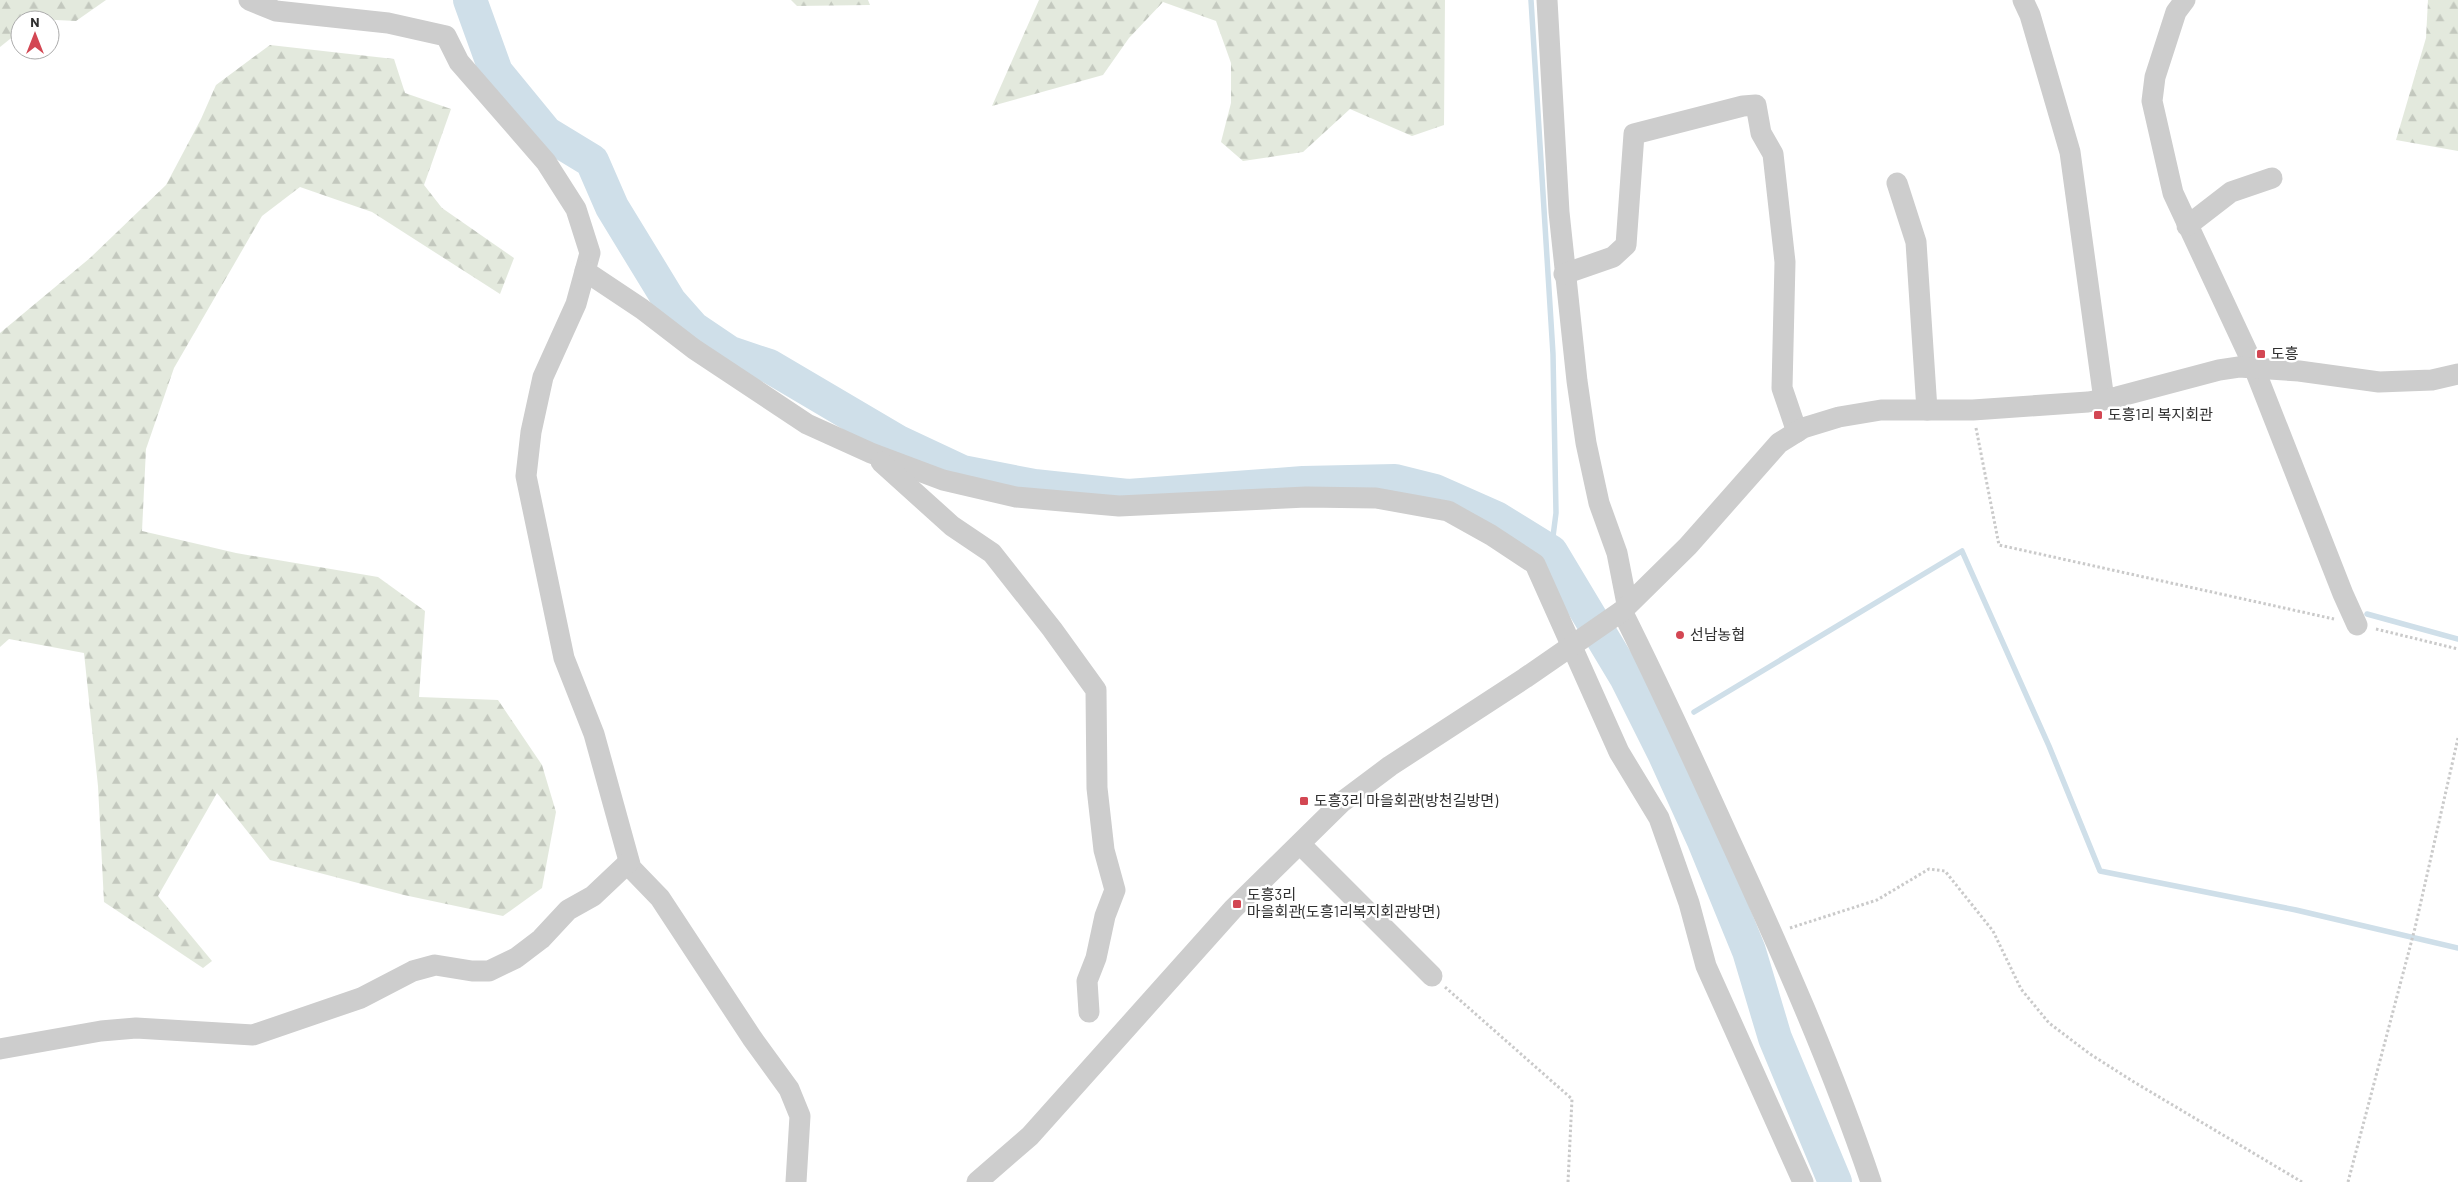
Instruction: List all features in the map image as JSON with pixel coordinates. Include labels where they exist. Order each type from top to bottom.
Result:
[{"type":"street","points":[[249,0],[276,11],[388,22],[446,36],[459,62],[546,162],[576,209],[590,253],[576,304],[543,377],[530,432],[526,476],[564,658],[594,734],[630,868],[660,898],[752,1038],[789,1088],[800,1116],[796,1182]]},
{"type":"street","points":[[1547,0],[1552,114],[1564,274],[1586,443],[1599,503],[1617,553],[1620,611],[1655,678],[1773,934],[1828,1068],[1871,1182]]},
{"type":"street","points":[[2024,0],[2070,152],[2104,400]]},
{"type":"street","points":[[2185,0],[2176,12],[2173,21],[2155,77],[2152,101],[2173,193],[2254,368],[2357,625]]},
{"type":"street","points":[[1564,274],[1613,257],[1626,244],[1634,134],[1743,106],[1756,105],[1761,133],[1773,154],[1785,262],[1782,388],[1797,432]]},
{"type":"street","points":[[2187,226],[2231,192],[2272,178]]},
{"type":"street","points":[[1897,183],[1916,242],[1927,410]]},
{"type":"street","points":[[585,271],[642,309],[694,349],[807,424],[871,453],[943,480],[1016,498],[1120,506],[1306,498],[1376,498],[1448,511],[1491,534],[1535,564],[1577,643],[1619,752],[1659,818],[1689,903],[1706,966],[1803,1182]]},
{"type":"street","points":[[977,1182],[1030,1136],[1233,909],[1342,802],[1390,766],[1577,643],[1620,611],[1663,573],[1779,443],[1797,432],[1838,417],[1881,410],[1973,410],[2104,400],[2219,370],[2254,368],[2379,382],[2432,380],[2458,374]]},
{"type":"street","points":[[871,453],[952,526],[992,553],[1052,629],[1096,690],[1098,797],[1104,850],[1115,890],[1105,916],[1096,958],[1086,981],[1089,1012]]},
{"type":"street","points":[[1300,844],[1432,976]]},
{"type":"street","points":[[0,1049],[101,1031],[136,1028],[253,1035],[362,998],[413,972],[435,965],[472,972],[489,972],[516,958],[541,939],[568,910],[593,896],[629,862]]},
{"type":"path","points":[[1973,410],[1999,545],[2458,649]]},
{"type":"path","points":[[2348,1182],[2411,945],[2458,738]]},
{"type":"path","points":[[1773,934],[1877,900],[1929,869],[1944,871],[1993,931],[2021,989],[2049,1023],[2090,1054],[2134,1082],[2302,1182]]},
{"type":"path","points":[[1432,976],[1572,1099],[1568,1182]]},
{"type":"green space","points":[[0,0],[106,0],[76,21],[60,20],[60,10],[10,10],[10,39],[0,47]]},
{"type":"green space","points":[[791,0],[868,0],[870,5],[797,6]]},
{"type":"green space","points":[[1039,0],[1445,0],[1444,125],[1412,136],[1350,109],[1303,152],[1243,161],[1221,142],[1231,103],[1231,63],[1216,21],[1163,2],[1129,38],[1103,75],[992,106]]},
{"type":"green space","points":[[2428,0],[2458,0],[2458,151],[2396,140],[2426,38]]},
{"type":"green space","points":[[270,45],[394,59],[405,93],[451,109],[424,185],[442,208],[514,258],[500,294],[372,212],[300,187],[262,216],[174,368],[146,449],[142,531],[236,553],[378,577],[425,611],[419,697],[498,700],[542,765],[556,812],[542,888],[503,916],[404,895],[270,860],[217,793],[158,896],[212,961],[203,968],[104,902],[98,786],[84,653],[9,639],[0,647],[0,333],[90,258],[166,185],[201,119],[216,85]]},
{"type":"waterway","points":[[470,0],[496,72],[546,133],[592,161],[612,207],[670,302],[693,328],[730,353],[769,366],[898,442],[962,472],[1034,486],[1128,496],[1303,483],[1395,481],[1435,491],[1496,518],[1551,552],[1626,677],[1665,755],[1704,841],[1749,951],[1775,1038],[1835,1182]]},
{"type":"waterway","points":[[1531,0],[1553,354],[1556,513],[1551,552]]},
{"type":"waterway","points":[[1694,712],[1962,551],[2049,746],[2100,871],[2296,910],[2458,948]]},
{"type":"waterway","points":[[2367,614],[2458,639]]},
{"type":"place","name":"도흥","points":[[2261,354]]},
{"type":"place","name":"도흥1리 복지회관","points":[[2098,415]]},
{"type":"place","name":"선남농협","points":[[1680,635]]},
{"type":"place","name":"도흥3리 마을회관(방천길방면)","points":[[1304,801]]},
{"type":"place","name":"도흥3리 마을회관(도흥1리복지회관방면)","points":[[1237,904]]}]
